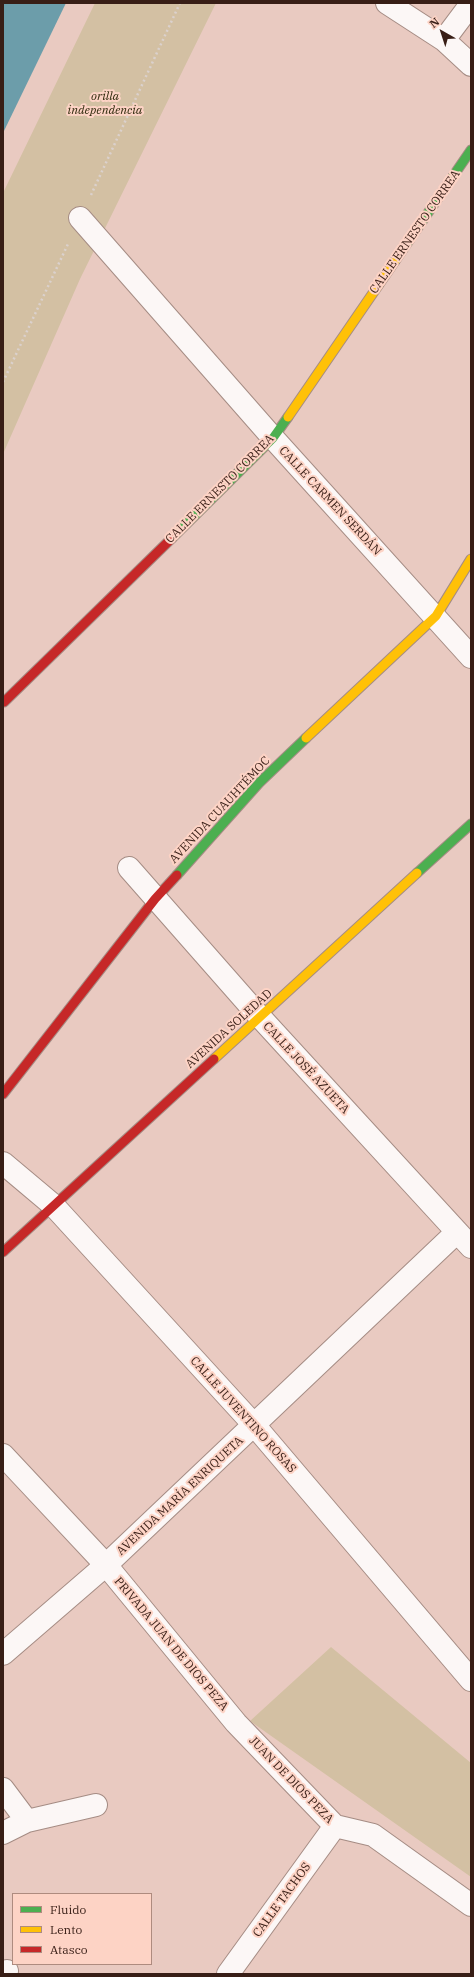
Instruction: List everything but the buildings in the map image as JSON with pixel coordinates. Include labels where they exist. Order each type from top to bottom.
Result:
[{"type":"street","points":[[387,3],[444,40],[471,65]]},
{"type":"street","points":[[444,40],[471,4]]},
{"type":"street","name":"CALLE ERNESTO CORREA","points":[[4,702],[273,438],[471,150]]},
{"type":"street","name":"CALLE CARMEN SERDÁN","points":[[80,218],[273,438],[436,616],[471,657]]},
{"type":"street","name":"AVENIDA CUAUHTÉMOC","points":[[3,1094],[155,899],[259,783],[436,616],[471,559]]},
{"type":"street","name":"AVENIDA SOLEDAD","points":[[3,1252],[471,824]]},
{"type":"street","name":"CALLE JOSÉ AZUETA","points":[[129,868],[260,1017],[464,1240]]},
{"type":"street","name":"CALLE JUVENTINO ROSAS","points":[[3,1162],[53,1205],[255,1426],[471,1680]]},
{"type":"street","name":"AVENIDA MARÍA ENRIQUETA","points":[[3,1654],[106,1565],[255,1426],[464,1240]]},
{"type":"street","name":"PRIVADA JUAN DE DIOS PEZA","points":[[3,1456],[106,1565],[236,1723]]},
{"type":"street","name":"JUAN DE DIOS PEZA","points":[[236,1723],[335,1826],[373,1835],[471,1905]]},
{"type":"street","points":[[3,1789],[27,1821]]},
{"type":"street","points":[[3,1833],[27,1821],[96,1805]]},
{"type":"street","name":"CALLE TACHOS","points":[[228,1974],[335,1826]]},
{"type":"path","points":[[3,382],[180,3]]},
{"type":"green space","name":"orilla independencia","points":[[95,3],[216,3],[80,279],[3,454],[3,193]]},
{"type":"green space","points":[[331,1647],[471,1763],[471,1877],[250,1721]]},
{"type":"water","points":[[3,3],[66,3],[3,133]]},
{"type":"traffic: fast","points":[[395,261],[471,150]]},
{"type":"traffic: fast","points":[[172,538],[273,438],[288,417]]},
{"type":"traffic: fast","points":[[177,875],[259,783],[306,738]]},
{"type":"traffic: fast","points":[[417,873],[471,824]]},
{"type":"traffic: slow","points":[[288,417],[395,261]]},
{"type":"traffic: slow","points":[[306,738],[436,616],[471,559]]},
{"type":"traffic: slow","points":[[214,1059],[417,873]]},
{"type":"traffic: jam","points":[[4,702],[172,538]]},
{"type":"traffic: jam","points":[[3,1094],[155,899],[177,875]]},
{"type":"traffic: jam","points":[[3,1252],[214,1059]]}]
